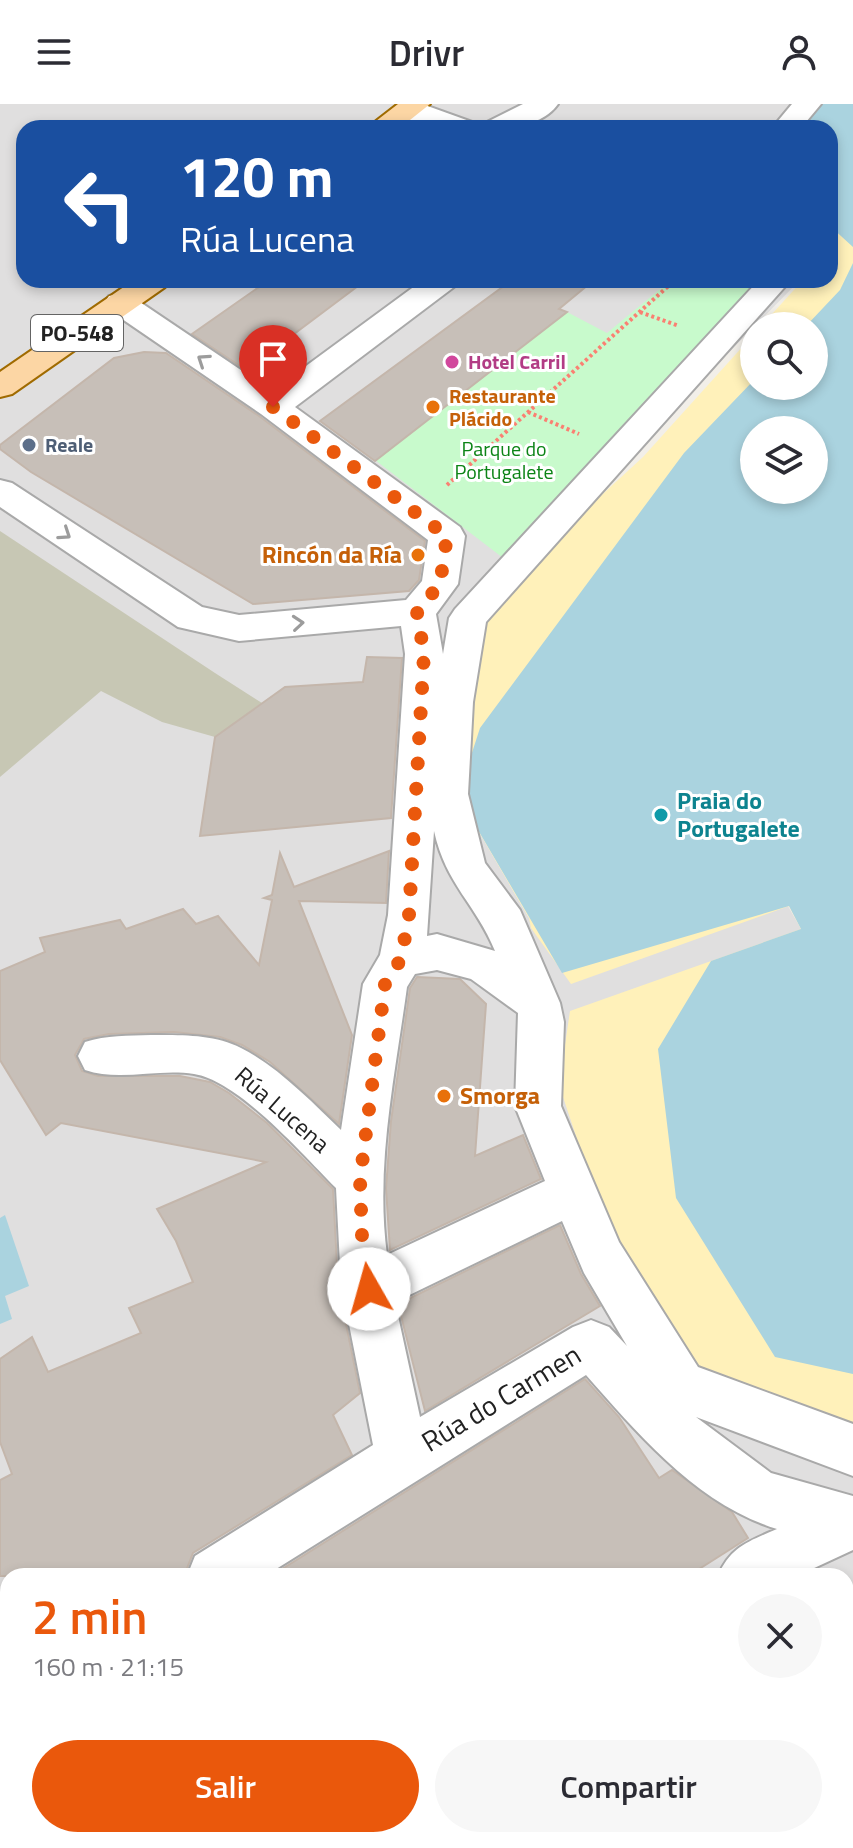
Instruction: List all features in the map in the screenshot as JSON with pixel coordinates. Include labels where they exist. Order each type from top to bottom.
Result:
[{"type":"main road","points":[[393,120],[413,106]]},
{"type":"main road","name":"PO-548","points":[[0,387],[142,288]]},
{"type":"street","points":[[513,120],[544,104]]},
{"type":"street","points":[[793,120],[807,104]]},
{"type":"street","points":[[413,106],[444,120]]},
{"type":"street","points":[[273,407],[432,288]]},
{"type":"street","points":[[769,288],[468,618],[454,702],[448,794],[466,869],[505,922],[538,1003],[542,1022],[538,1106],[601,1257],[680,1386],[853,1450]]},
{"type":"street","points":[[0,491],[191,618],[239,628],[417,612],[440,584],[447,536],[273,407],[120,303]]},
{"type":"street","name":"Rúa Lucena","points":[[402,1457],[369,1289],[362,1236],[360,1180],[385,984],[401,959],[409,915],[424,654],[417,612]]},
{"type":"street","points":[[401,959],[437,952],[484,965],[538,1003]]},
{"type":"street","name":"Rúa Lucena","points":[[101,1056],[192,1054],[226,1062],[286,1107],[360,1180]]},
{"type":"street","points":[[369,1289],[574,1191]]},
{"type":"street","name":"Rúa do Carmen","points":[[228,1568],[402,1457],[591,1344],[671,1431],[757,1496],[851,1524]]},
{"type":"street","points":[[758,1568],[851,1524]]},
{"type":"path","points":[[440,492],[666,288]]},
{"type":"path","points":[[528,412],[620,452]]},
{"type":"shaded area","points":[[0,104],[825,104],[814,120],[16,120],[16,288],[792,288],[769,312],[740,312],[740,341],[468,618],[458,796],[529,918],[788,906],[801,929],[788,1409],[853,1424],[853,1568],[0,1568]]},
{"type":"shaded area","points":[[0,531],[262,703],[215,737],[162,722],[101,691],[0,777]]},
{"type":"sand","name":"Praia do Portugalete","points":[[853,104],[853,1424],[788,1409],[693,1369],[610,1238],[559,1085],[570,1011],[801,929],[789,906],[571,984],[531,928],[529,918],[458,796],[468,618],[643,457],[740,350],[740,400],[828,400],[828,312],[774,312],[796,288],[838,288],[838,120]]},
{"type":"green space","name":"Parque do Portugalete","points":[[661,288],[769,288],[747,312],[740,312],[740,320],[515,567],[375,460],[567,312],[607,333]]},
{"type":"water","points":[[817,104],[853,104],[853,247],[838,233],[838,120],[805,120]]},
{"type":"water","name":"Praia do Portugalete","points":[[853,263],[853,1374],[775,1357],[676,1198],[658,1049],[711,961],[801,929],[789,906],[562,973],[458,796],[480,728],[684,453],[740,395],[740,400],[828,400],[828,312],[819,312],[840,290]]},
{"type":"water","points":[[5,1215],[29,1286],[5,1296],[12,1319],[0,1324],[0,1218]]},
{"type":"building","points":[[258,288],[355,288],[246,370],[192,334]]},
{"type":"building","name":"Hotel Carril","points":[[501,288],[584,288],[559,309],[567,312],[375,461],[320,421]]},
{"type":"building","points":[[144,352],[166,353],[259,416],[425,541],[419,580],[409,591],[253,604],[31,472],[0,449],[0,445],[114,358]]},
{"type":"building","points":[[367,657],[402,658],[391,818],[200,836],[215,737],[285,687],[363,682]]},
{"type":"building","points":[[389,851],[386,903],[299,901],[352,1035],[339,1124],[270,1062],[242,1045],[220,1037],[174,1032],[109,1034],[84,1039],[75,1055],[82,1071],[98,1076],[180,1076],[210,1082],[267,1123],[333,1189],[338,1284],[360,1393],[333,1415],[352,1455],[193,1553],[187,1568],[0,1568],[0,1480],[12,1474],[0,1442],[0,1359],[32,1337],[48,1372],[141,1333],[129,1308],[193,1282],[176,1241],[157,1209],[266,1162],[61,1123],[46,1135],[0,1060],[0,971],[45,952],[40,938],[120,920],[126,929],[183,909],[196,924],[218,916],[259,965],[272,900],[264,898],[272,895],[280,853],[294,887]]},
{"type":"building","points":[[417,977],[460,979],[486,1004],[475,1156],[523,1135],[541,1179],[390,1250],[386,1188],[391,1121],[410,988]]},
{"type":"building","points":[[560,1225],[581,1274],[600,1306],[425,1411],[398,1304]]},
{"type":"building","points":[[585,1379],[619,1417],[659,1478],[672,1470],[732,1512],[748,1538],[701,1568],[284,1568]]},
{"type":"place","name":"Hotel Carril","points":[[452,362]]},
{"type":"place","name":"Restaurante Plácido","points":[[433,407]]},
{"type":"place","name":"Reale","points":[[29,445]]},
{"type":"place","name":"Rincón da Ría","points":[[418,555]]},
{"type":"place","name":"Praia do Portugalete","points":[[661,815]]},
{"type":"place","name":"Smorga","points":[[444,1096]]},
{"type":"route","points":[[273,407],[447,536],[440,584],[417,612],[424,654],[409,915],[401,959],[385,984],[360,1180],[362,1236],[369,1289]]}]
